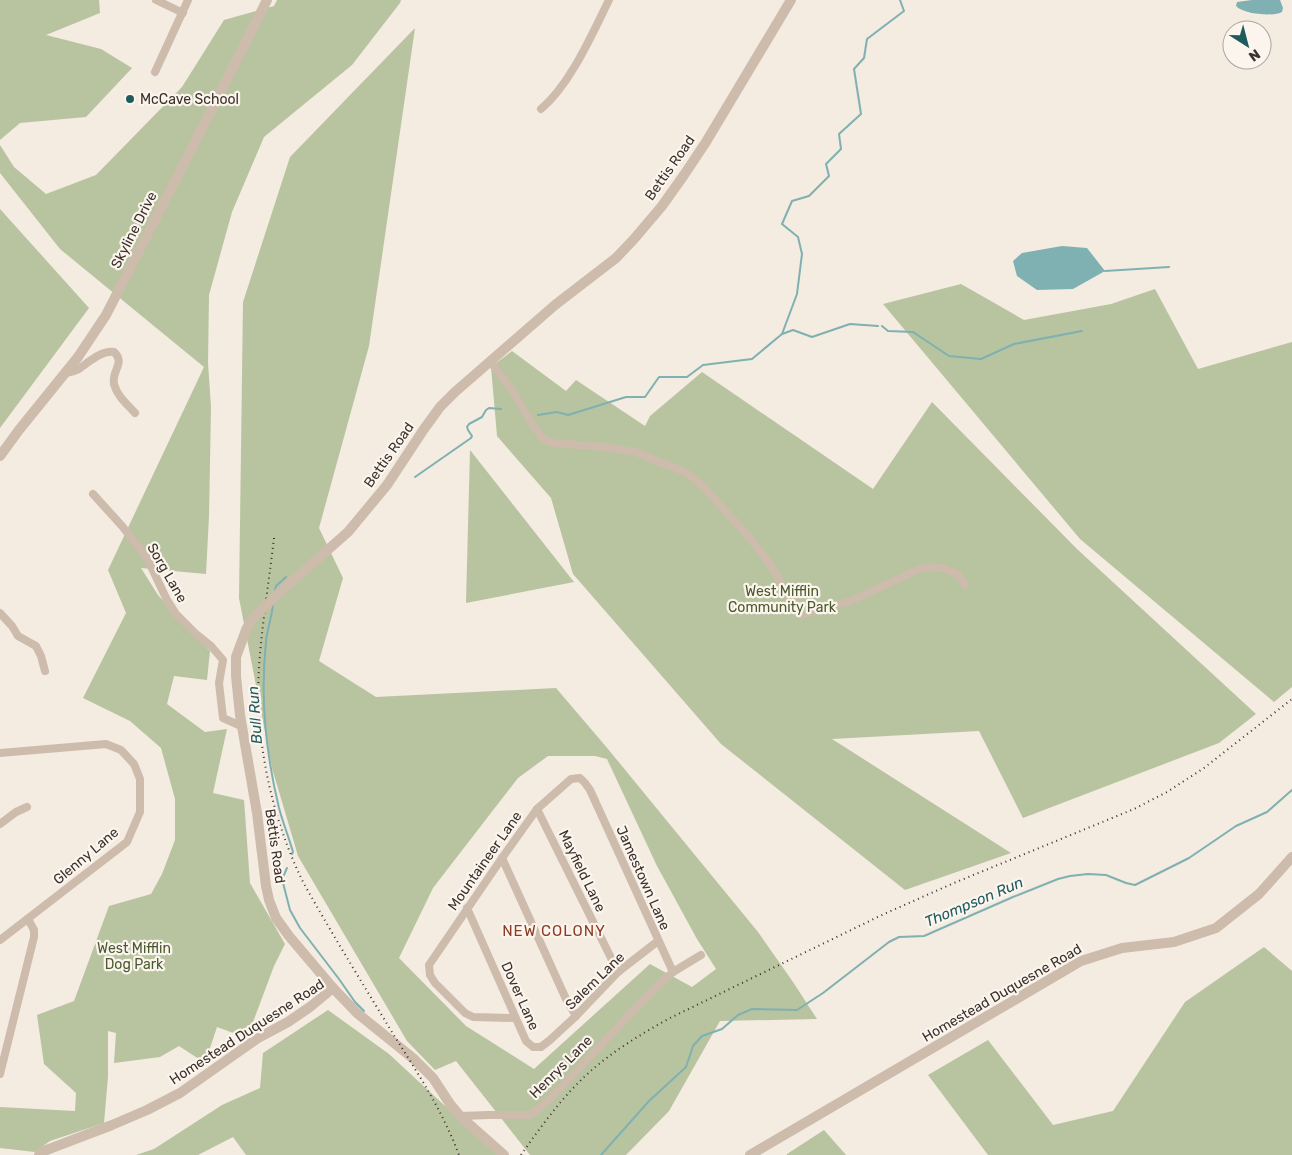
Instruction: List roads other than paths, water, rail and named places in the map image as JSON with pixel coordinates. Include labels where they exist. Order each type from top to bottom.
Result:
[{"type":"street","points":[[156,0],[183,13]]},
{"type":"street","points":[[155,72],[188,0]]},
{"type":"street","name":"Skyline Drive","points":[[0,456],[78,357],[106,315],[267,0]]},
{"type":"street","points":[[541,109],[550,102],[562,86],[584,50],[609,0]]},
{"type":"street","name":"Bettis Road","points":[[333,988],[289,936],[276,918],[269,900],[257,813],[241,726],[236,676],[236,657],[246,630],[262,608],[348,532],[387,485],[440,407],[555,305],[616,258],[634,239],[662,206],[706,142],[791,0]]},
{"type":"street","points":[[65,373],[75,371],[102,354],[110,351],[114,352],[119,361],[113,378],[114,385],[119,395],[135,413]]},
{"type":"street","points":[[490,361],[511,389],[543,439],[553,443],[604,447],[635,452],[685,472],[700,483],[749,537],[770,564],[800,615],[852,601],[919,569],[943,568],[959,575],[965,585]]},
{"type":"street","name":"Sorg Lane","points":[[93,494],[122,526],[147,558],[167,600],[176,614],[194,633],[211,646],[223,660],[220,683],[222,718],[241,726]]},
{"type":"street","points":[[0,613],[18,636],[36,646],[45,671]]},
{"type":"street","name":"Glenny Lane","points":[[0,753],[106,744],[121,750],[134,764],[140,779],[140,812],[128,842],[0,940]]},
{"type":"street","name":"Mountaineer Lane","points":[[515,1018],[473,1017],[465,1013],[440,990],[430,975],[430,965],[537,808],[571,779],[580,778]]},
{"type":"street","name":"Jamestown Lane","points":[[580,778],[590,790],[673,972]]},
{"type":"street","points":[[0,824],[16,812],[26,808]]},
{"type":"street","name":"Mayfield Lane","points":[[537,808],[618,972]]},
{"type":"street","name":"Homestead Duquesne Road","points":[[750,1155],[1081,961],[1122,948],[1174,942],[1216,928],[1259,894],[1292,856]]},
{"type":"street","points":[[502,858],[566,999],[576,1016]]},
{"type":"street","name":"Dover Lane","points":[[468,908],[526,1041],[533,1047],[541,1047],[550,1040]]},
{"type":"street","points":[[0,1074],[34,936],[34,930],[28,919]]},
{"type":"street","name":"Salem Lane","points":[[550,1040],[618,972],[658,941]]},
{"type":"street","points":[[673,972],[701,955]]},
{"type":"street","name":"Henrys Lane","points":[[460,1116],[530,1115],[548,1101],[658,985],[673,972]]},
{"type":"street","name":"Homestead Duquesne Road","points":[[39,1155],[44,1151],[147,1110],[180,1093],[258,1038],[288,1022],[310,1007],[333,988],[357,1013],[414,1059],[433,1078],[460,1116],[504,1155]]},
{"type":"water","points":[[1280,0],[1283,8],[1282,12],[1278,14],[1258,14],[1245,11],[1236,6],[1237,2]]},
{"type":"water","points":[[1062,246],[1087,248],[1105,271],[1073,289],[1037,290],[1017,276],[1013,261],[1022,253]]},
{"type":"waterway","name":"Bull Run","points":[[538,415],[557,412],[568,415],[626,397],[645,397],[659,377],[687,377],[703,365],[752,359],[782,334],[797,294],[802,254],[798,237],[782,224],[792,201],[809,196],[829,176],[826,164],[841,149],[839,134],[861,114],[854,69],[864,58],[867,39],[904,11],[900,0]]},
{"type":"waterway","points":[[1105,271],[1169,267]]},
{"type":"waterway","points":[[782,334],[793,330],[812,337],[850,324],[878,326]]},
{"type":"waterway","points":[[882,326],[888,331],[913,332],[949,356],[981,359],[1014,344],[1082,331]]},
{"type":"waterway","name":"Bull Run","points":[[415,477],[471,438],[472,436],[467,427],[482,417],[486,410],[489,408],[501,409]]},
{"type":"waterway","name":"Bull Run","points":[[275,590],[276,586],[286,577]]},
{"type":"waterway","name":"Bull Run","points":[[273,604],[264,663],[265,725],[274,788],[292,854]]},
{"type":"waterway","name":"Thompson Run","points":[[601,1155],[649,1101],[686,1067],[693,1046],[702,1036],[722,1029],[738,1015],[752,1009],[797,1010],[823,993],[889,942],[899,937],[924,936],[1058,879],[1088,874],[1106,875],[1135,885],[1189,858],[1236,826],[1267,812],[1292,790]]},
{"type":"waterway","name":"Bull Run","points":[[287,868],[282,879],[290,910],[300,928],[355,1002],[364,1011]]},
{"type":"railway","points":[[274,538],[260,651],[258,695],[263,750],[274,804],[282,831],[303,882],[430,1094],[446,1124],[459,1155]]},
{"type":"railway","points":[[521,1155],[548,1118],[577,1084],[607,1057],[651,1029],[884,914],[1134,809],[1167,792],[1204,768],[1292,699]]},
{"type":"place","name":"McCave School","points":[[130,99]]},
{"type":"district","name":"NEW COLONY","points":[[554,931]]},
{"type":"park label","name":"West Mifflin Community Park","points":[[782,600]]},
{"type":"park label","name":"West Mifflin Dog Park","points":[[134,956]]}]
